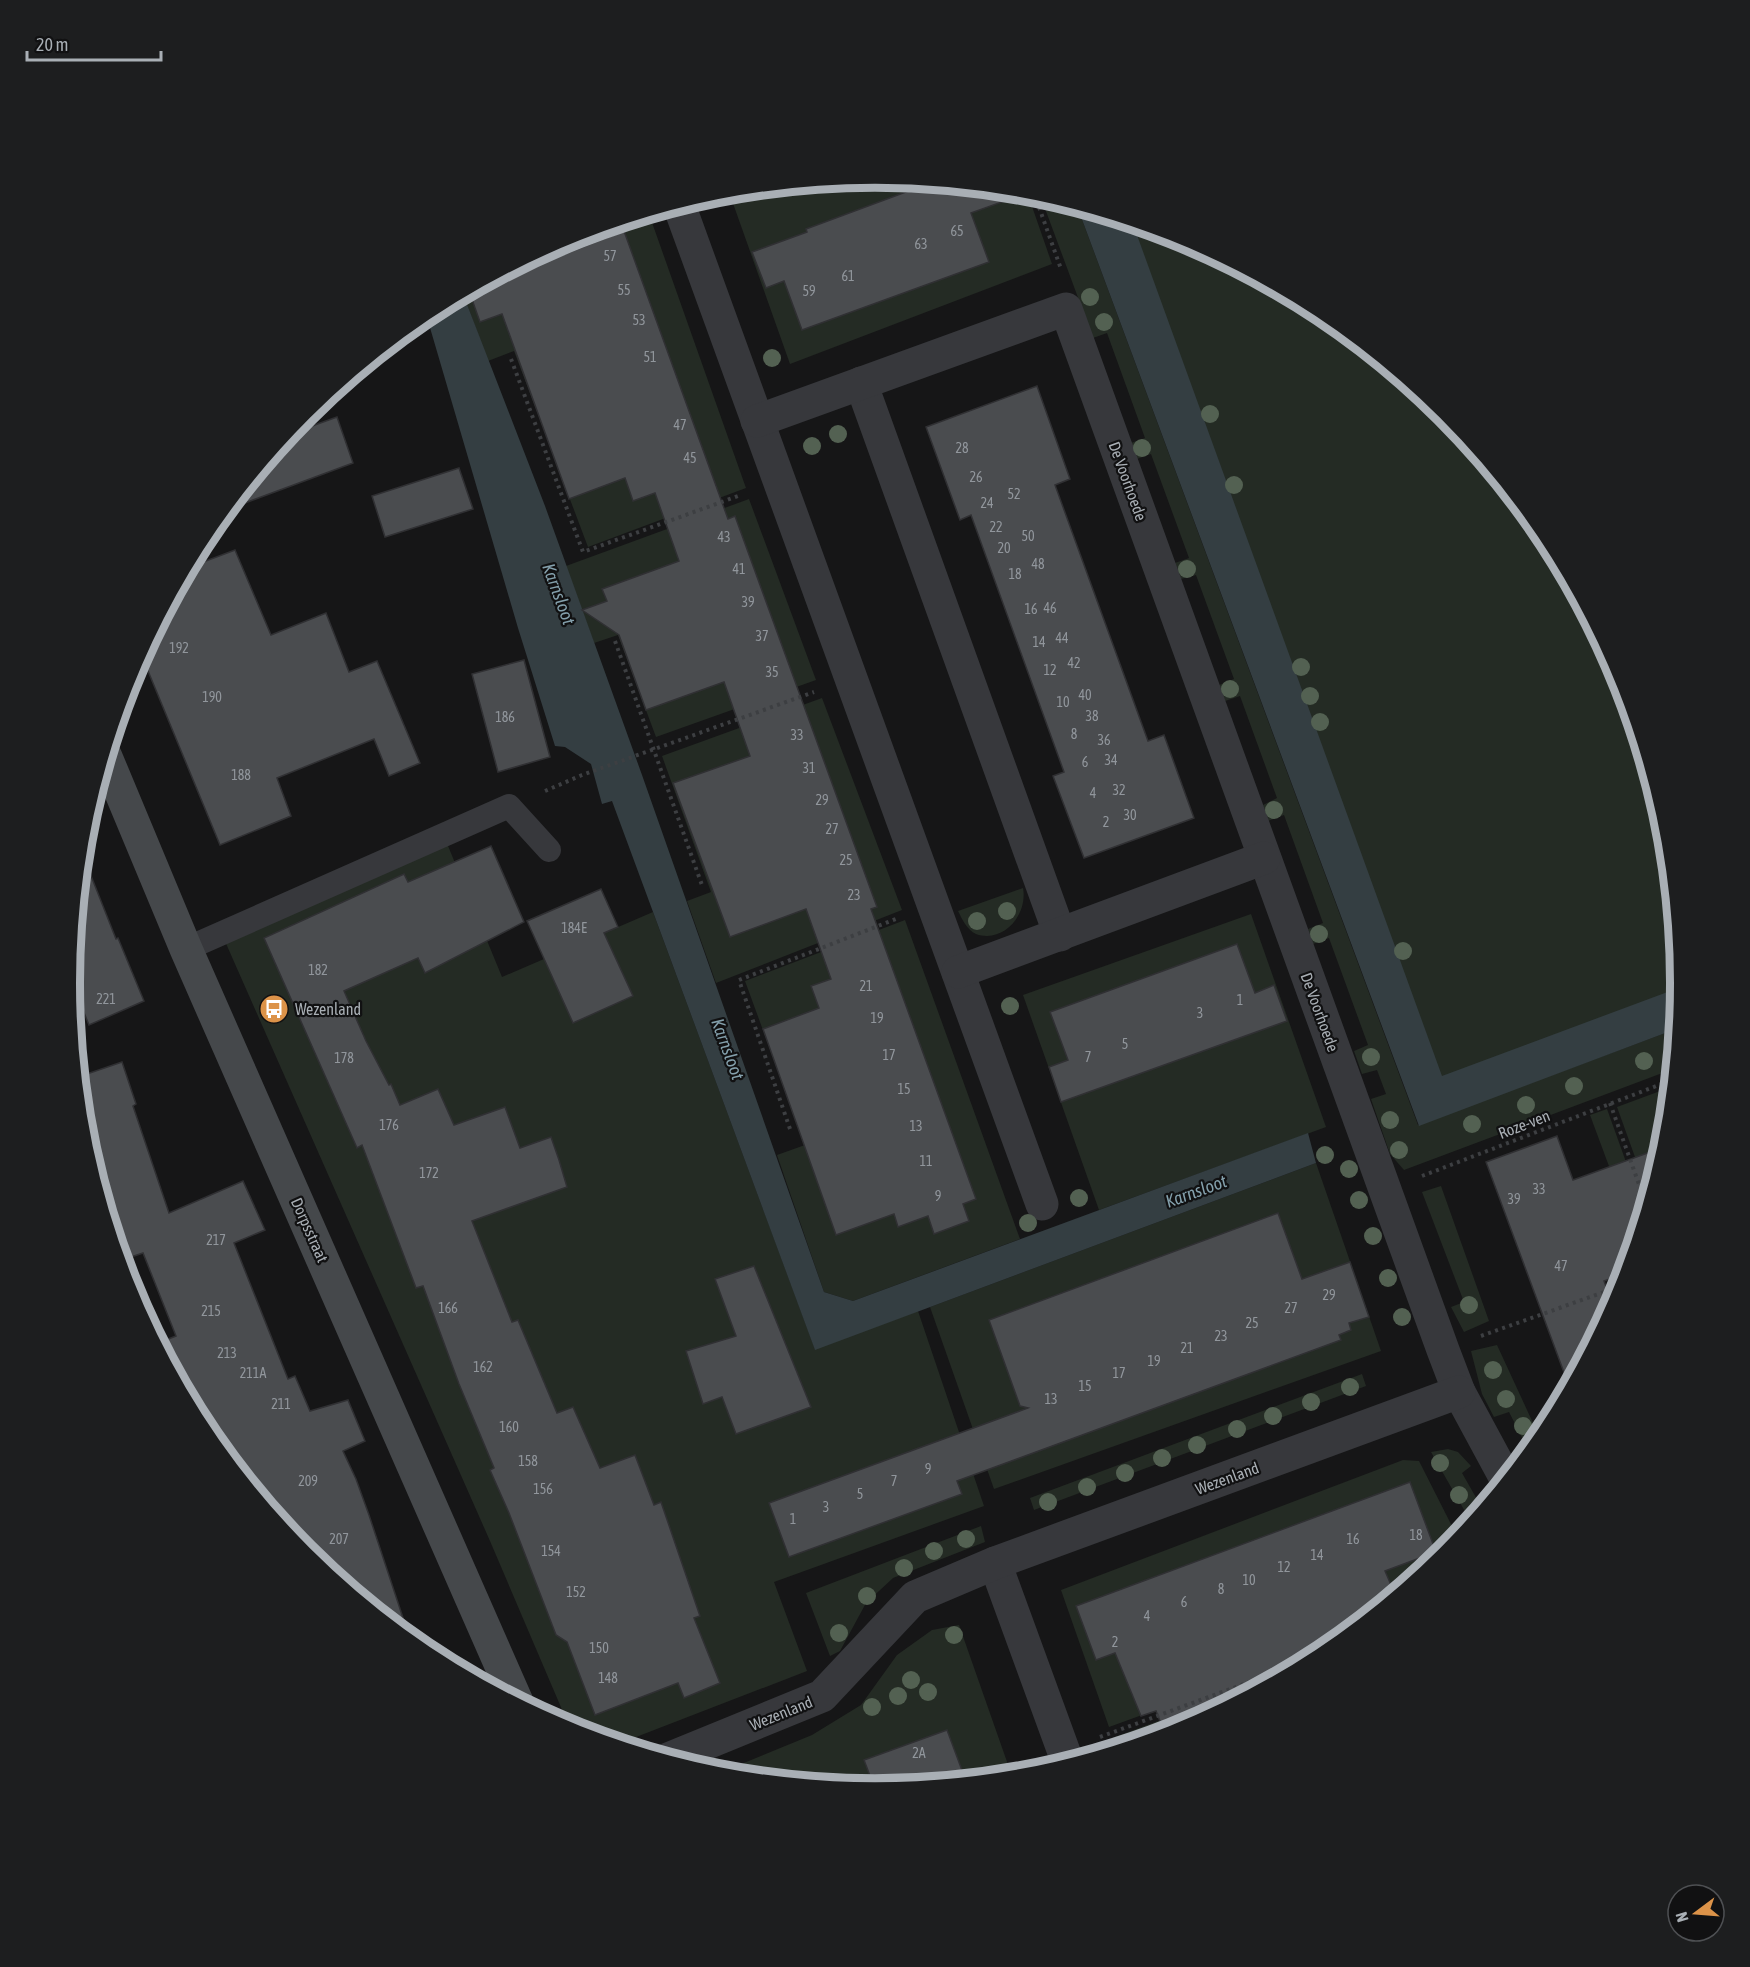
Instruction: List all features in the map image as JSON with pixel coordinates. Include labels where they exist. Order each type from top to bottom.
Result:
[{"type":"street","points":[[682,212],[1042,1204]]},
{"type":"street","points":[[757,421],[1066,309]]},
{"type":"street","name":"De Voorhoede","points":[[1066,309],[1380,1178]]},
{"type":"street","points":[[861,383],[1060,935]]},
{"type":"street","name":"Dorpsstraat","points":[[110,767],[186,949],[512,1691]]},
{"type":"street","points":[[958,972],[1264,858]]},
{"type":"street","points":[[1380,1178],[1459,1392],[1502,1472]]},
{"type":"street","name":"Wezenland","points":[[679,1754],[822,1696],[915,1597],[994,1563],[1459,1392]]},
{"type":"street","points":[[994,1563],[1065,1756]]},
{"type":"lane","points":[[186,949],[509,806],[549,850]]},
{"type":"path","points":[[1038,205],[1061,269],[1066,309]]},
{"type":"path","points":[[511,359],[583,552],[779,482]]},
{"type":"path","points":[[615,641],[703,888]]},
{"type":"path","points":[[582,775],[851,679]]},
{"type":"path","points":[[790,1130],[739,980],[933,905]]},
{"type":"path","name":"Roze-ven","points":[[1380,1178],[1610,1103],[1664,1083]]},
{"type":"path","points":[[1610,1103],[1642,1193]]},
{"type":"path","points":[[1443,1350],[1609,1291]]},
{"type":"path","points":[[1073,1754],[1256,1681]]},
{"type":"shaded area","points":[[875,188],[979,195],[1031,203],[1052,264],[790,364],[732,201],[823,190]]},
{"type":"shaded area","points":[[1044,206],[1080,215],[1418,1125],[1669,1032],[1665,1072],[1404,1170],[1390,1154],[1371,1099],[1386,1094],[1377,1070],[1362,1074],[1354,1051],[1368,1045],[1329,938],[1313,944],[1308,929],[1323,923],[1284,815],[1268,821],[1263,805],[1277,798],[1240,696],[1225,701],[1219,685],[1234,679],[1196,575],[1181,579],[1175,563],[1189,558],[1151,454],[1137,459],[1131,443],[1145,438],[1107,333],[1093,338]]},
{"type":"shaded area","points":[[651,220],[746,488],[588,547],[514,351],[488,361],[466,302],[523,270],[619,230]]},
{"type":"shaded area","points":[[1103,222],[1179,249],[1227,270],[1273,295],[1317,322],[1400,385],[1438,421],[1506,499],[1564,586],[1610,679],[1628,728],[1655,828],[1664,880],[1669,931],[1669,1011],[1427,1097]]},
{"type":"shaded area","points":[[749,499],[816,680],[656,737],[618,635],[594,643],[566,566]]},
{"type":"shaded area","points":[[822,698],[902,910],[716,983],[687,901],[711,892],[662,756]]},
{"type":"shaded area","points":[[446,841],[502,977],[653,912],[815,1349],[918,1311],[984,1506],[774,1582],[807,1671],[629,1740],[564,1715],[490,1541],[224,939]]},
{"type":"shaded area","points":[[1023,888],[1024,898],[1018,917],[1004,931],[996,935],[976,934],[965,924],[958,911]]},
{"type":"shaded area","points":[[1251,914],[1326,1127],[1099,1210],[1023,995]]},
{"type":"shaded area","points":[[905,920],[1020,1239],[853,1301],[824,1292],[777,1155],[805,1145],[745,981]]},
{"type":"shaded area","points":[[1664,1090],[1644,1183],[1617,1107]]},
{"type":"shaded area","points":[[1607,1109],[1640,1200],[1632,1227],[1590,1115]]},
{"type":"shaded area","points":[[1316,1163],[1381,1351],[994,1489],[930,1307]]},
{"type":"shaded area","points":[[1441,1186],[1489,1321],[1464,1332],[1451,1307],[1464,1302],[1422,1192]]},
{"type":"shaded area","points":[[1497,1345],[1535,1427],[1524,1442],[1509,1412],[1494,1417],[1482,1394],[1471,1351]]},
{"type":"shaded area","points":[[1362,1374],[1366,1386],[1034,1510],[1030,1498]]},
{"type":"shaded area","points":[[1448,1449],[1458,1452],[1471,1466],[1462,1473],[1478,1502],[1467,1515],[1431,1452]]},
{"type":"shaded area","points":[[1403,1460],[1419,1461],[1454,1529],[1400,1582],[1359,1615],[1291,1661],[1109,1727],[1061,1590]]},
{"type":"shaded area","points":[[981,1526],[985,1542],[893,1578],[866,1603],[840,1651],[830,1656],[806,1593]]},
{"type":"shaded area","points":[[959,1625],[1009,1767],[927,1777],[875,1779],[823,1777],[735,1766],[812,1735],[861,1705],[897,1655],[932,1630]]},
{"type":"shaded area","points":[[1235,1693],[1131,1737],[1114,1742],[1112,1738]]},
{"type":"water","points":[[1080,215],[1136,232],[1442,1076],[1670,991],[1669,1032],[1419,1126]]},
{"type":"water","name":"Karnsloot","points":[[466,302],[545,506],[824,1292],[853,1301],[1308,1133],[1316,1163],[815,1350],[612,801],[602,804],[591,764],[565,747],[555,746],[429,325]]},
{"type":"building","points":[[913,189],[1008,200],[971,213],[989,262],[802,330],[784,281],[766,288],[752,252],[807,232],[806,229]]},
{"type":"building","points":[[624,231],[728,519],[735,516],[877,907],[871,909],[976,1199],[963,1204],[969,1221],[934,1234],[928,1216],[898,1227],[894,1214],[836,1235],[763,1029],[819,1008],[811,986],[831,979],[806,909],[730,937],[673,783],[750,756],[724,682],[646,710],[619,635],[582,610],[607,601],[602,589],[679,561],[655,493],[633,501],[625,478],[569,499],[502,314],[480,322],[472,298],[522,270]]},
{"type":"building","points":[[1037,386],[1070,479],[1055,485],[1148,741],[1164,735],[1194,818],[1084,858],[1053,776],[1064,772],[971,515],[960,520],[926,427]]},
{"type":"building","points":[[337,417],[353,463],[240,505],[277,459],[305,428]]},
{"type":"building","points":[[459,468],[473,509],[385,537],[372,496]]},
{"type":"building","points":[[235,550],[271,635],[326,613],[349,672],[377,661],[420,763],[389,776],[374,739],[277,778],[291,816],[220,845],[146,666],[186,586],[201,563]]},
{"type":"building","points":[[524,660],[550,757],[498,772],[472,674]]},
{"type":"building","points":[[491,846],[524,922],[425,973],[418,958],[344,991],[366,1041],[389,1085],[391,1084],[400,1105],[438,1089],[454,1125],[505,1107],[520,1148],[551,1137],[559,1160],[567,1187],[472,1221],[512,1322],[518,1320],[557,1413],[573,1407],[600,1468],[635,1455],[654,1505],[661,1502],[700,1616],[694,1618],[720,1683],[684,1698],[678,1683],[595,1715],[567,1642],[556,1635],[490,1470],[494,1468],[459,1384],[423,1286],[416,1288],[362,1145],[357,1148],[264,938],[404,874],[408,882]]},
{"type":"building","points":[[88,868],[144,1001],[89,1025],[80,1004],[80,984],[81,931]]},
{"type":"building","points":[[601,889],[618,927],[604,933],[633,996],[573,1023],[527,921]]},
{"type":"building","points":[[1237,944],[1255,993],[1274,985],[1287,1021],[1061,1102],[1049,1067],[1068,1060],[1050,1012]]},
{"type":"building","points":[[122,1062],[136,1104],[133,1106],[169,1213],[243,1181],[265,1230],[234,1243],[288,1379],[295,1376],[310,1411],[348,1400],[365,1441],[343,1451],[369,1515],[405,1625],[350,1582],[277,1508],[244,1468],[186,1381],[165,1340],[176,1336],[143,1253],[129,1258],[122,1239],[95,1139],[85,1075]]},
{"type":"building","points":[[1557,1136],[1573,1180],[1652,1151],[1628,1239],[1614,1278],[1604,1281],[1608,1292],[1566,1377],[1486,1162]]},
{"type":"building","points":[[1278,1213],[1302,1279],[1350,1262],[1369,1317],[1349,1323],[1351,1330],[1339,1335],[1341,1340],[957,1481],[962,1494],[789,1557],[769,1503],[1028,1408],[1020,1406],[989,1320]]},
{"type":"building","points":[[754,1266],[811,1407],[736,1434],[722,1397],[703,1404],[686,1351],[736,1336],[715,1279]]},
{"type":"building","points":[[1410,1482],[1435,1549],[1429,1555],[1385,1571],[1392,1588],[1317,1645],[1227,1697],[1161,1725],[1156,1711],[1141,1716],[1115,1653],[1096,1660],[1076,1606]]},
{"type":"building","points":[[947,1730],[963,1774],[871,1779],[864,1760]]},
{"type":"place","name":"Wezenland","points":[[274,1009]]}]
